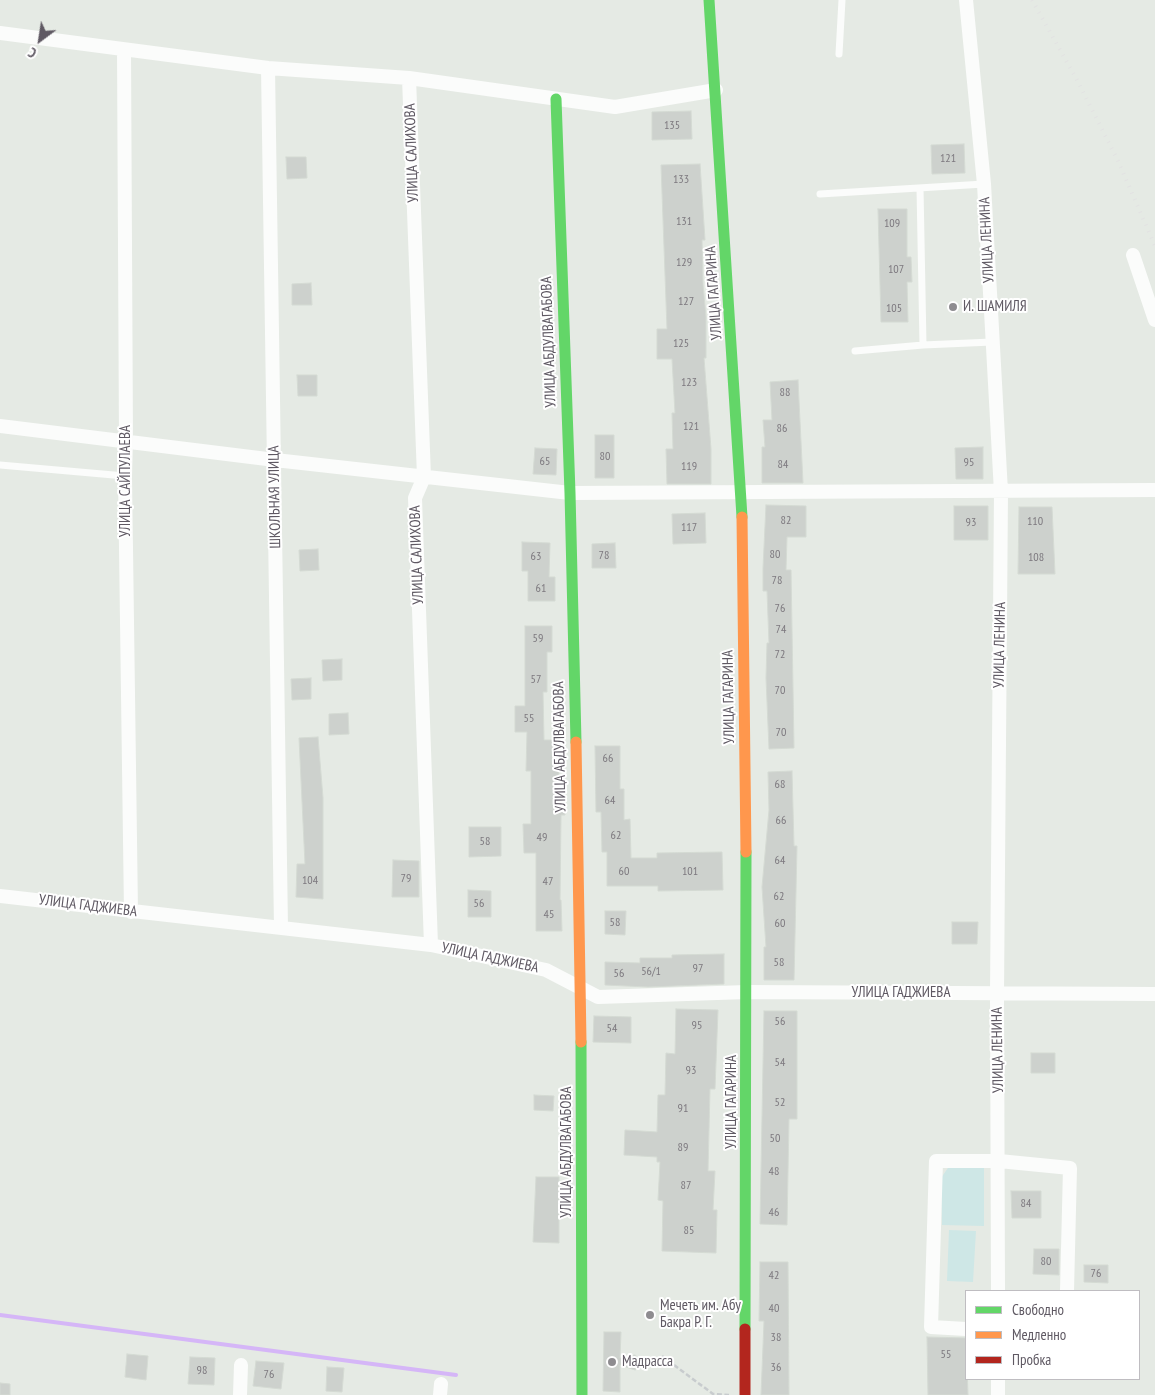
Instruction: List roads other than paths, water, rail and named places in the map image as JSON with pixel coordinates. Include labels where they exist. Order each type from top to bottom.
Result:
[{"type":"street","name":"УЛИЦА ГАГАРИНА","points":[[709,0],[742,492],[747,992],[744,1395]]},
{"type":"street","name":"УЛИЦА ЛЕНИНА","points":[[966,0],[984,184],[1001,492],[997,993],[998,1290]]},
{"type":"street","points":[[0,33],[268,68],[409,78],[616,107],[716,90]]},
{"type":"street","name":"УЛИЦА САЙПУЛАЕВА","points":[[124,50],[125,476],[131,912]]},
{"type":"street","name":"ШКОЛЬНАЯ УЛИЦА","points":[[268,68],[281,927]]},
{"type":"street","name":"УЛИЦА САЛИХОВА","points":[[409,78],[424,477],[415,498],[431,945]]},
{"type":"street","name":"УЛИЦА АБДУЛВАГАБОВА","points":[[556,99],[570,494],[582,989],[582,1395]]},
{"type":"street","points":[[1133,254],[1155,320]]},
{"type":"street","points":[[0,426],[570,494],[1155,490]]},
{"type":"street","name":"УЛИЦА ГАДЖИЕВА","points":[[0,896],[431,945],[546,970],[598,997],[747,992],[1155,994]]},
{"type":"street","points":[[965,1329],[931,1327],[936,1161],[999,1161],[1070,1168],[1066,1290]]},
{"type":"street","points":[[240,1395],[241,1365]]},
{"type":"street","points":[[998,1380],[998,1395]]},
{"type":"lane","points":[[839,54],[842,0]]},
{"type":"lane","points":[[820,194],[984,184]]},
{"type":"lane","points":[[920,188],[923,344]]},
{"type":"lane","points":[[855,351],[923,344],[992,342]]},
{"type":"lane","points":[[0,465],[125,476]]},
{"type":"waterway","points":[[0,1315],[456,1375]]},
{"type":"railway","points":[[1032,0],[1077,80],[1118,161],[1155,246]]},
{"type":"place","name":"И. ШАМИЛЯ","points":[[953,307]]},
{"type":"place","name":"Мечеть им. Абу Бакра Р. Г.","points":[[650,1315]]},
{"type":"place","name":"Мадрасса","points":[[612,1362]]}]
